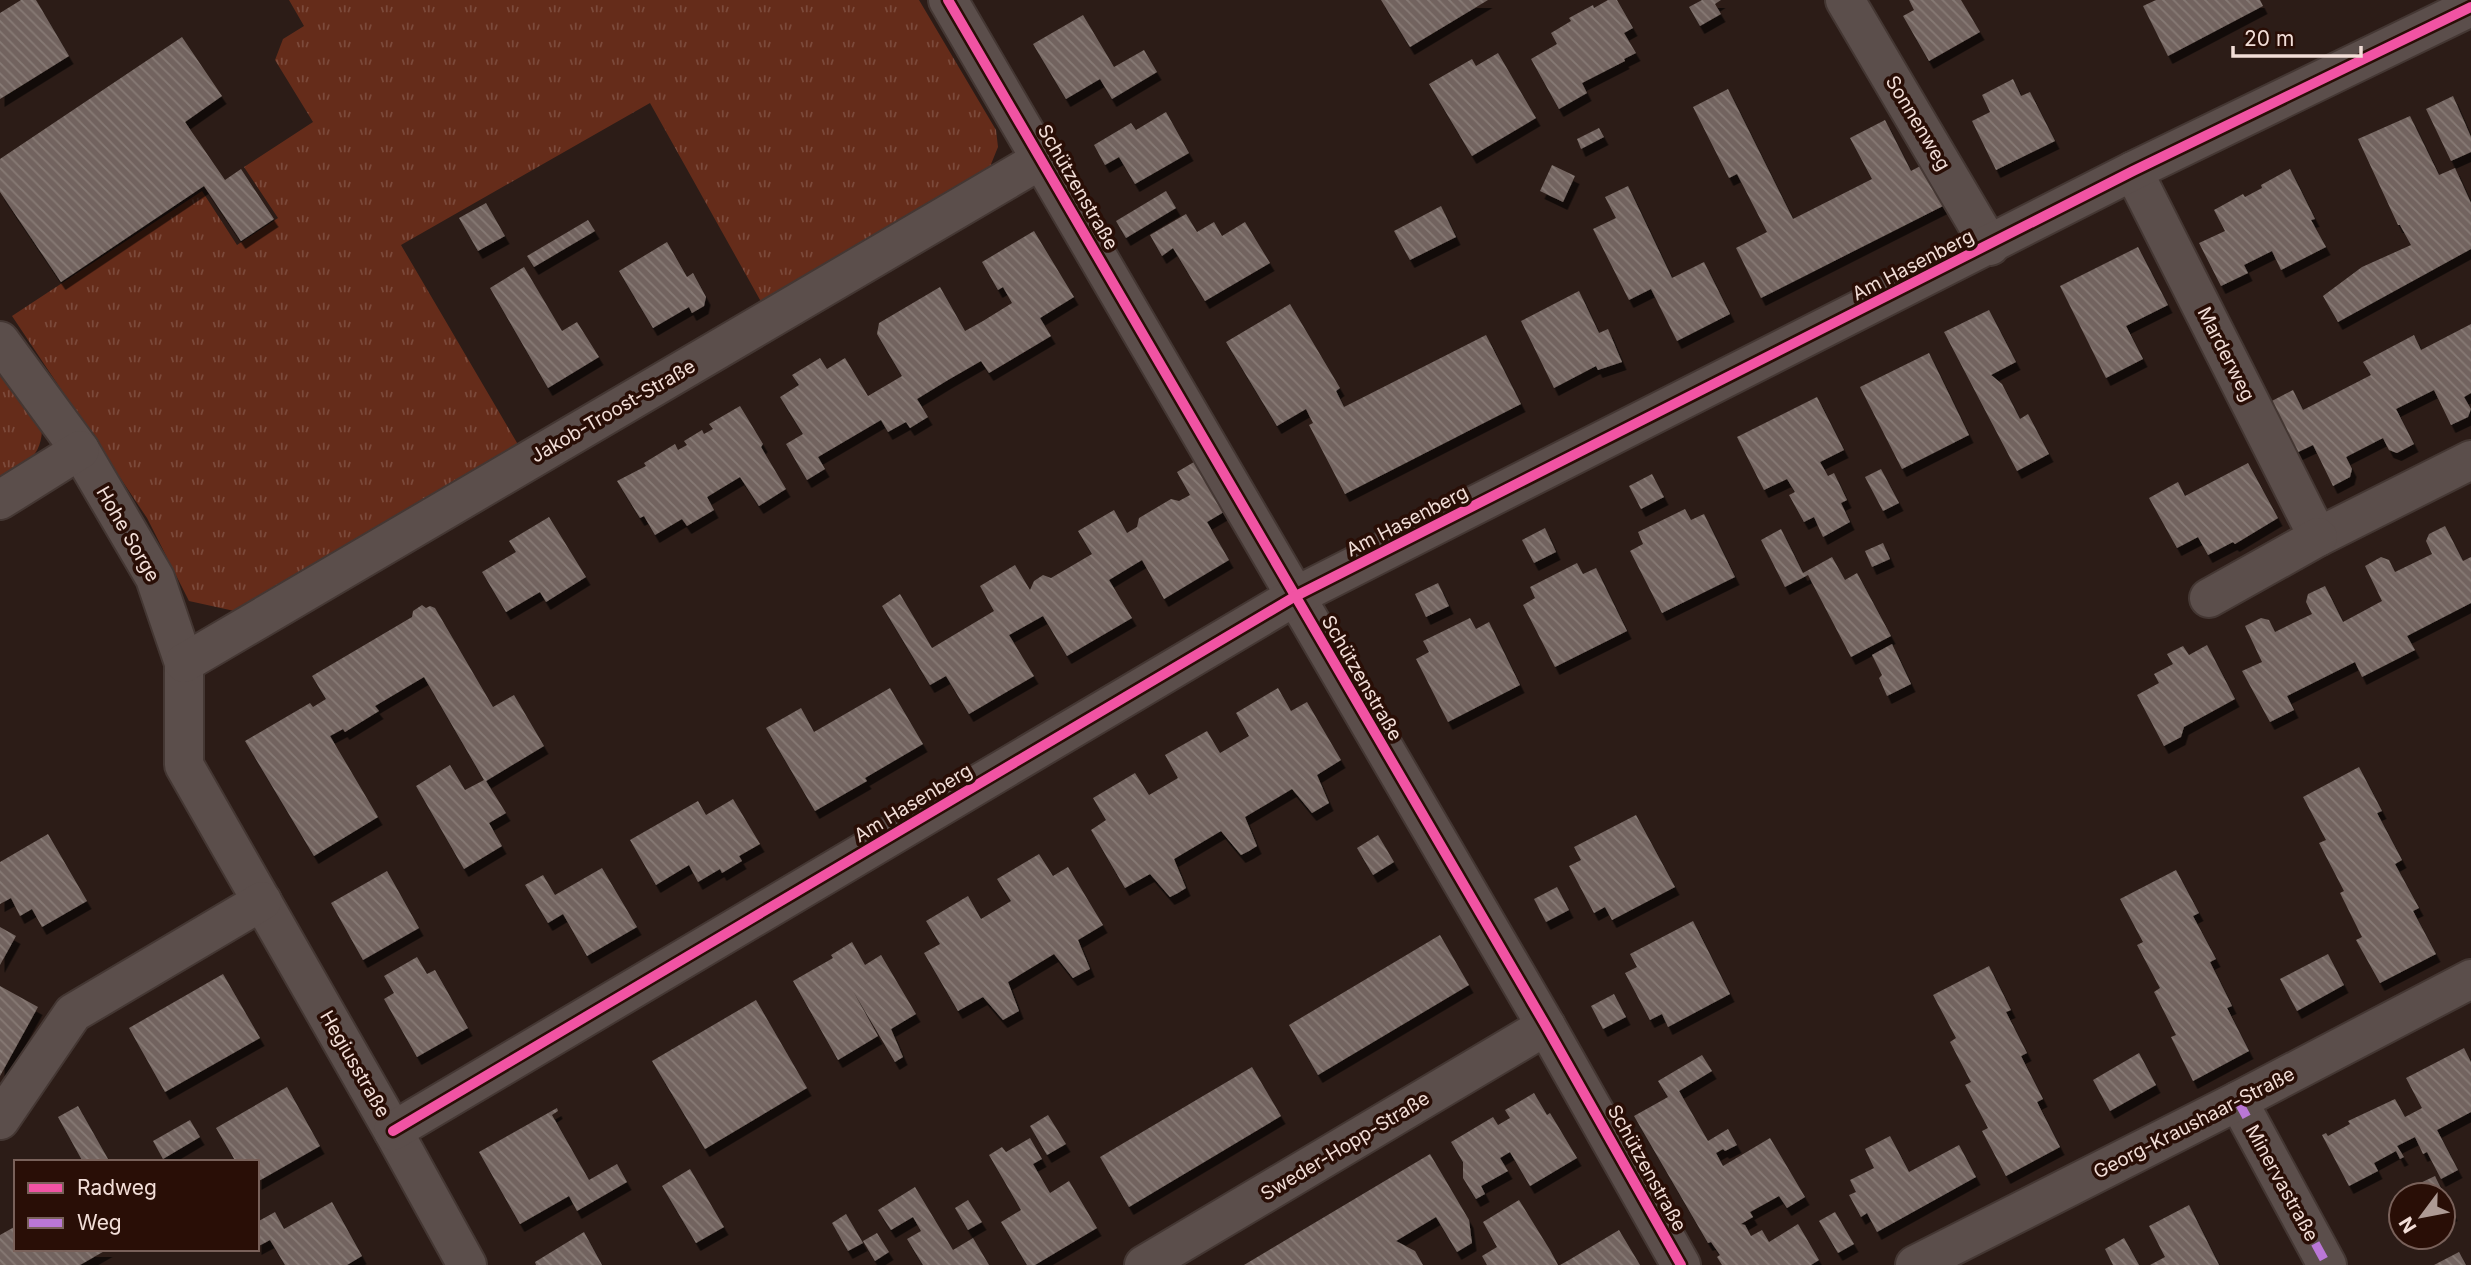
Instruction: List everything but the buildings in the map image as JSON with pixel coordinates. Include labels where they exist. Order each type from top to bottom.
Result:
[{"type":"street","name":"Schützenstraße","points":[[948,0],[1546,1026],[1681,1265]]},
{"type":"street","name":"Sonnenweg","points":[[1845,0],[1990,246]]},
{"type":"street","name":"Am Hasenberg","points":[[393,1131],[1294,597],[2133,172],[2471,8]]},
{"type":"street","name":"Jakob-Troost-Straße","points":[[184,663],[1042,159]]},
{"type":"street","name":"Marderweg","points":[[2133,172],[2318,537]]},
{"type":"street","name":"Hohe Sorge","points":[[0,341],[80,450],[155,578],[184,663],[184,765],[261,901]]},
{"type":"street","points":[[0,500],[80,450]]},
{"type":"street","points":[[2209,598],[2318,537],[2471,460]]},
{"type":"street","points":[[0,1120],[73,1013],[261,901]]},
{"type":"street","name":"Hegiusstraße","points":[[261,901],[467,1265]]},
{"type":"street","name":"Georg-Kraushaar-Straße","points":[[1915,1265],[2471,979]]},
{"type":"street","name":"Sweder-Hopp-Straße","points":[[1143,1265],[1546,1026]]},
{"type":"street","name":"Minervastraße","points":[[2238,1101],[2327,1265]]},
{"type":"green space","points":[[289,0],[919,0],[996,130],[998,147],[987,174],[764,307],[650,103],[401,245],[523,453],[248,614],[189,601],[147,518],[12,316],[202,191],[237,245],[278,218],[244,167],[313,122],[275,60],[283,39],[304,26]]},
{"type":"green space","points":[[0,359],[42,425],[35,453],[24,465],[0,481]]},
{"type":"marked path","points":[[2238,1101],[2327,1265]]},
{"type":"cycle path","points":[[948,0],[1546,1026],[1681,1265]]},
{"type":"cycle path","points":[[393,1131],[1294,597],[2133,171],[2471,7]]}]
